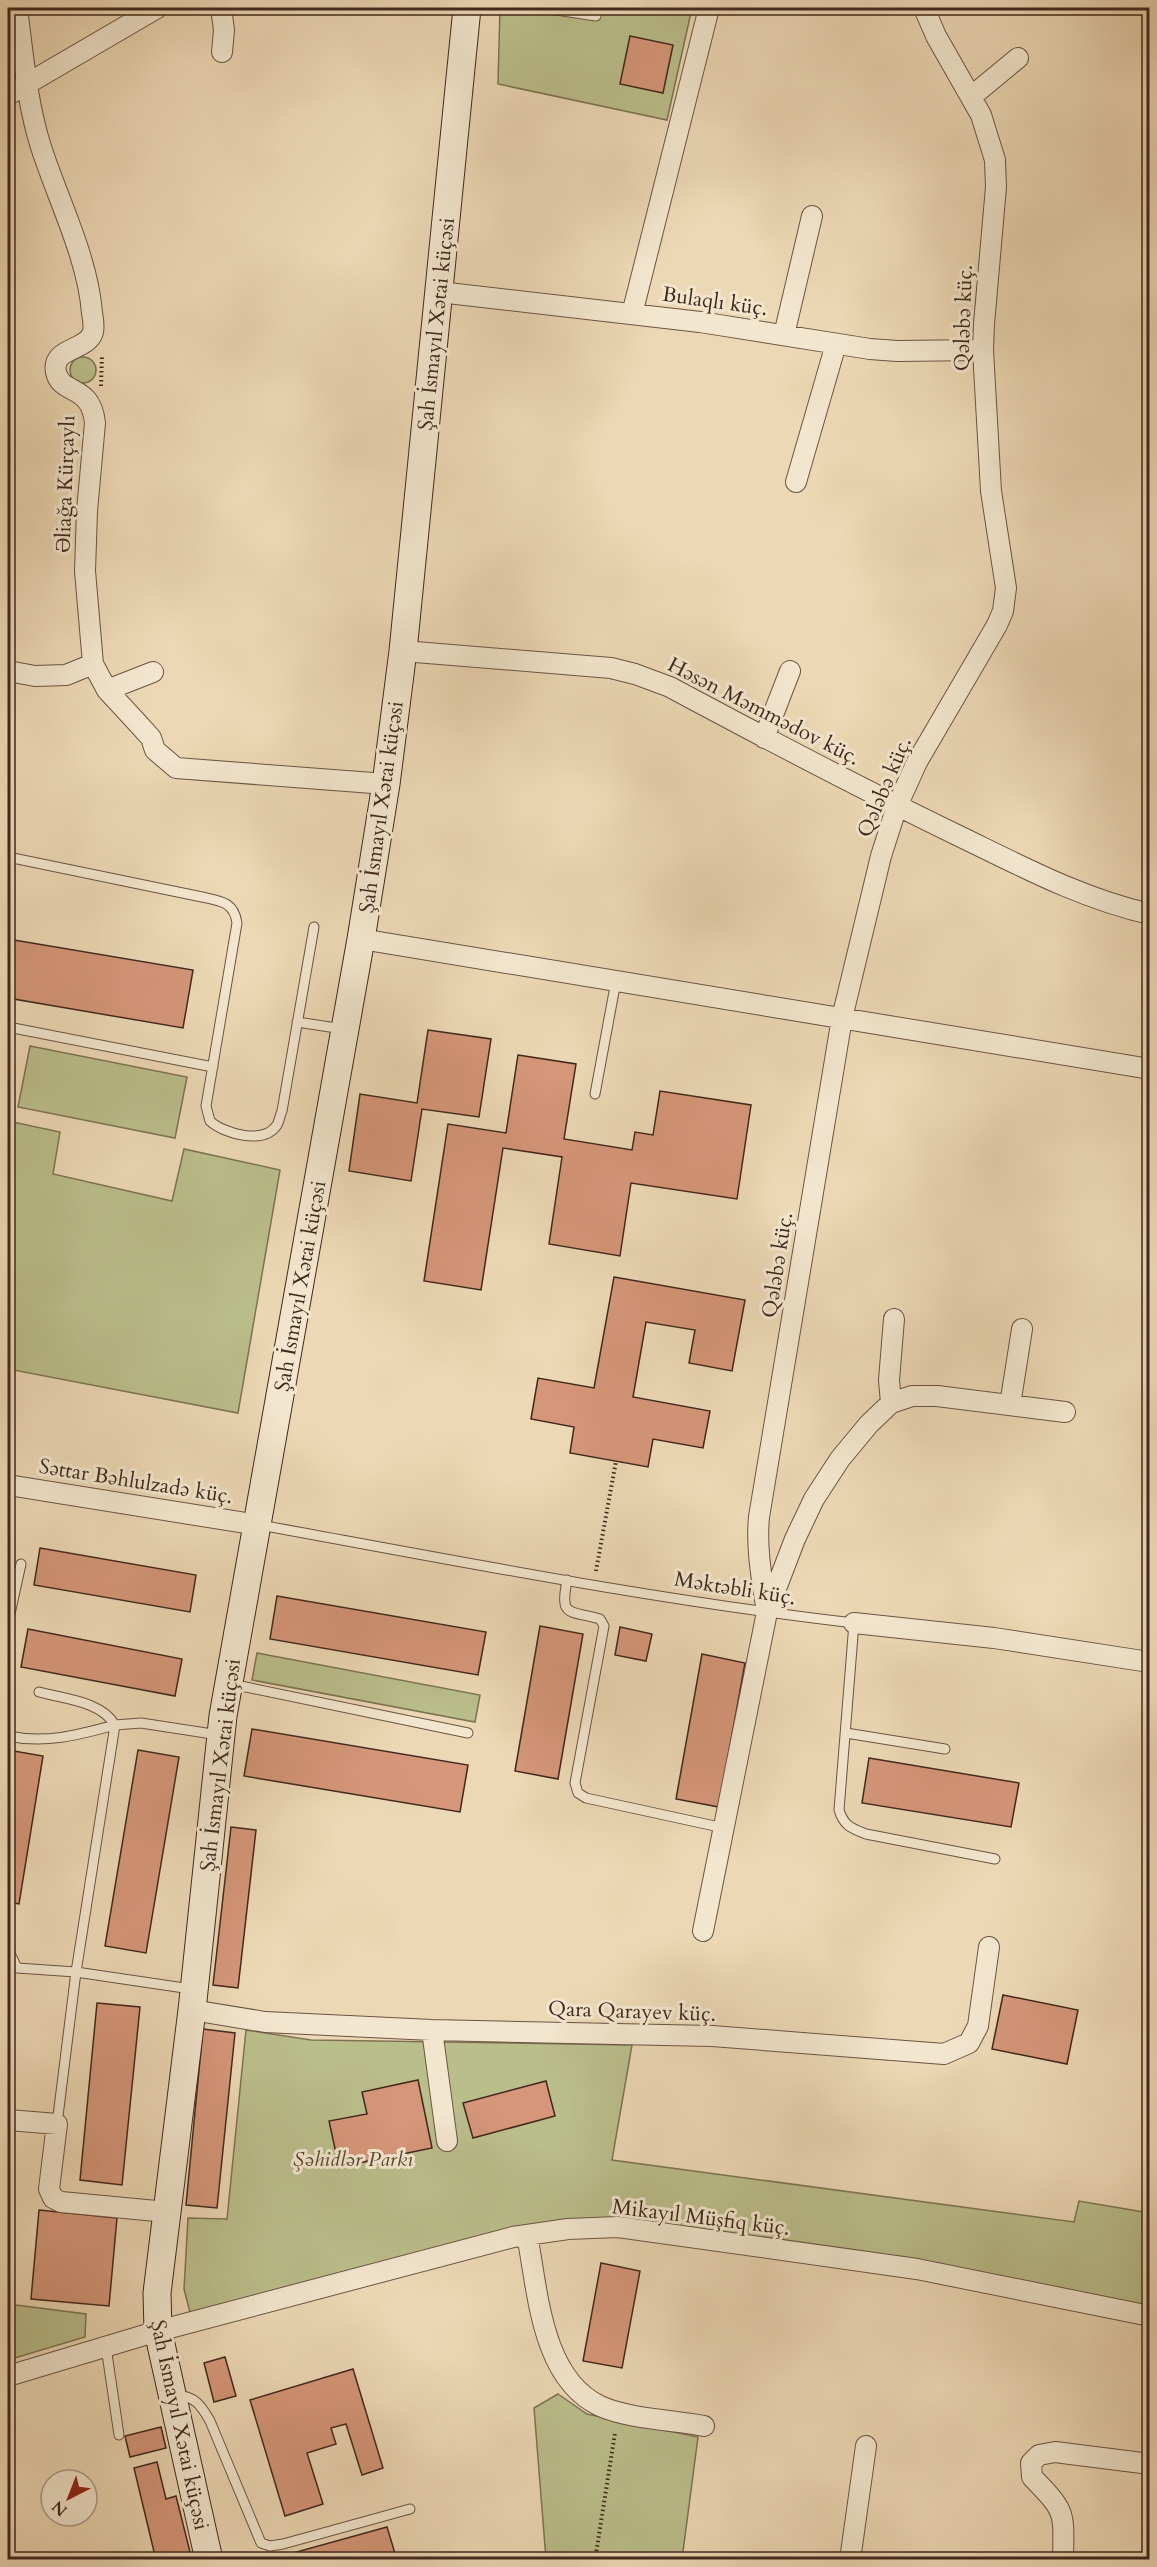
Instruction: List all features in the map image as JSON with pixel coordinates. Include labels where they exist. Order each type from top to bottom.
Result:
[{"type":"street","points":[[17,8],[27,83],[38,139],[83,269],[92,312],[93,332]]},
{"type":"street","points":[[8,95],[157,8]]},
{"type":"street","points":[[221,8],[224,30],[222,52]]},
{"type":"street","name":"Şah İsmayıl Xətai küçəsi","points":[[209,2559],[158,2331],[157,2293],[193,2000],[221,1736],[361,939],[386,784],[403,651],[467,8]]},
{"type":"street","points":[[632,314],[709,8]]},
{"type":"street","name":"Qələbə küç.","points":[[767,1612],[758,1552],[759,1517],[842,1018],[881,856],[897,806],[917,762],[1003,611],[1006,588],[991,491],[983,350],[996,187],[995,160],[990,138],[972,96],[936,36],[924,8]]},
{"type":"street","points":[[972,96],[1018,58]]},
{"type":"street","points":[[784,335],[812,216]]},
{"type":"street","name":"Bulaqlı küç.","points":[[439,292],[632,314],[897,351],[983,350]]},
{"type":"street","name":"Əliağa Kürçaylı","points":[[93,332],[87,341],[62,354],[55,369],[57,378],[88,398],[94,410],[85,572],[93,664],[107,690],[143,729],[155,750],[176,768],[386,784]]},
{"type":"street","points":[[796,482],[836,344]]},
{"type":"street","name":"Həsən Məmmədov küç.","points":[[403,651],[611,668],[635,674],[670,687],[897,806],[1057,882],[1097,899],[1149,914]]},
{"type":"street","points":[[8,671],[35,676],[66,675],[93,664]]},
{"type":"street","points":[[764,738],[790,671]]},
{"type":"street","points":[[107,690],[153,672]]},
{"type":"street","points":[[361,939],[1149,1069]]},
{"type":"street","points":[[891,1402],[889,1380],[894,1319]]},
{"type":"street","points":[[1010,1405],[1022,1329]]},
{"type":"street","points":[[703,1931],[767,1612],[795,1539],[814,1499],[840,1459],[868,1424],[891,1402],[912,1396],[937,1396],[1065,1412]]},
{"type":"street","name":"Səttar Bəhlulzadə küç.","points":[[8,1485],[258,1525]]},
{"type":"street","points":[[854,1623],[994,1638],[1149,1662]]},
{"type":"street","name":"Qara Qarayev küç.","points":[[193,2000],[265,2022],[432,2030],[712,2036],[944,2054],[969,2043],[978,2026],[989,1947]]},
{"type":"street","points":[[432,2030],[447,2141]]},
{"type":"street","points":[[8,2120],[57,2124],[49,2189],[53,2198],[61,2202],[167,2212]]},
{"type":"street","name":"Mikayıl Müşfiq küç.","points":[[8,2376],[158,2331],[527,2235],[618,2227],[917,2269],[1149,2316]]},
{"type":"street","points":[[527,2235],[549,2346],[572,2385],[588,2399],[618,2412],[704,2426]]},
{"type":"street","points":[[850,2559],[866,2446]]},
{"type":"street","points":[[1064,2559],[1064,2517],[1056,2502],[1032,2477],[1031,2463],[1040,2455],[1055,2452],[1149,2463]]},
{"type":"lane","points":[[543,8],[596,16]]},
{"type":"lane","points":[[8,857],[202,897],[228,905],[235,913],[237,923],[206,1106],[210,1121],[227,1132],[259,1136],[268,1133],[277,1125],[282,1111],[314,927]]},
{"type":"lane","points":[[595,1094],[616,981]]},
{"type":"lane","points":[[297,1022],[345,1029]]},
{"type":"lane","points":[[8,1027],[213,1066]]},
{"type":"lane","name":"Məktəbli küç.","points":[[258,1525],[567,1580],[767,1612],[854,1623]]},
{"type":"lane","points":[[8,1623],[21,1564]]},
{"type":"lane","points":[[567,1580],[563,1601],[565,1608],[571,1612],[600,1619],[604,1626],[575,1784],[578,1793],[586,1798],[724,1828]]},
{"type":"lane","points":[[854,1623],[839,1810],[843,1821],[849,1827],[866,1834],[995,1859]]},
{"type":"lane","points":[[229,1684],[468,1733]]},
{"type":"lane","points":[[39,1692],[100,1709],[110,1716],[115,1725],[76,1972],[57,2124]]},
{"type":"lane","points":[[8,1736],[43,1740],[62,1739],[115,1725],[141,1723],[221,1736]]},
{"type":"lane","points":[[846,1733],[945,1749]]},
{"type":"lane","points":[[8,1949],[12,1968],[76,1972],[193,2000]]},
{"type":"lane","points":[[106,2347],[119,2435]]},
{"type":"lane","points":[[172,2395],[187,2396],[200,2404],[210,2421],[261,2542],[270,2546],[284,2544],[410,2509]]},
{"type":"path","points":[[93,332],[102,346],[103,366],[101,387],[94,410]]},
{"type":"path","points":[[594,1584],[616,1461]]},
{"type":"path","points":[[595,2559],[618,2412]]},
{"type":"green space","points":[[500,8],[692,8],[667,120],[498,84]]},
{"type":"green space","points":[[83,357],[92,361],[96,370],[92,379],[83,383],[74,379],[70,370],[74,361]]},
{"type":"green space","points":[[30,1046],[187,1077],[175,1138],[18,1107]]},
{"type":"green space","points":[[8,1121],[60,1132],[53,1174],[172,1201],[184,1149],[280,1170],[238,1413],[8,1369]]},
{"type":"green space","points":[[257,1653],[480,1695],[475,1722],[252,1680]]},
{"type":"green space","name":"Şəhidlər Parkı","points":[[246,2030],[311,2040],[632,2045],[612,2160],[1074,2222],[1079,2201],[1149,2213],[1149,2316],[917,2269],[568,2229],[192,2320],[184,2289],[188,2218],[227,2219]]},
{"type":"green space","points":[[8,2304],[86,2314],[85,2337],[8,2360]]},
{"type":"green space","points":[[558,2394],[587,2414],[698,2437],[682,2559],[546,2559],[534,2408]]},
{"type":"building","points":[[630,36],[673,45],[663,93],[620,84]]},
{"type":"building","points":[[8,939],[193,970],[183,1028],[8,998]]},
{"type":"building","points":[[428,1030],[491,1039],[479,1117],[422,1109],[411,1181],[349,1171],[360,1094],[417,1103]]},
{"type":"building","points":[[518,1055],[576,1064],[564,1139],[632,1150],[635,1132],[653,1135],[660,1091],[751,1105],[737,1199],[631,1183],[620,1256],[549,1244],[562,1157],[503,1148],[481,1290],[424,1281],[448,1124],[506,1133]]},
{"type":"building","points":[[614,1277],[745,1300],[732,1371],[689,1363],[695,1330],[646,1322],[633,1397],[710,1411],[703,1448],[653,1439],[648,1467],[570,1453],[574,1427],[531,1419],[538,1378],[594,1388]]},
{"type":"building","points":[[40,1548],[196,1575],[190,1612],[34,1585]]},
{"type":"building","points":[[277,1596],[486,1632],[478,1675],[270,1639]]},
{"type":"building","points":[[540,1626],[583,1634],[558,1779],[515,1771]]},
{"type":"building","points":[[620,1627],[652,1634],[646,1661],[615,1655]]},
{"type":"building","points":[[28,1629],[182,1659],[175,1696],[21,1667]]},
{"type":"building","points":[[702,1654],[745,1663],[719,1807],[676,1799]]},
{"type":"building","points":[[252,1729],[468,1765],[460,1812],[244,1776]]},
{"type":"building","points":[[8,1750],[43,1756],[19,1904],[8,1902]]},
{"type":"building","points":[[138,1750],[179,1757],[146,1953],[105,1946]]},
{"type":"building","points":[[869,1758],[1019,1783],[1011,1827],[862,1803]]},
{"type":"building","points":[[231,1827],[256,1830],[238,1988],[213,1985]]},
{"type":"building","points":[[1003,1995],[1078,2010],[1067,2064],[992,2049]]},
{"type":"building","points":[[97,2003],[140,2007],[122,2185],[80,2180]]},
{"type":"building","points":[[203,2029],[235,2033],[217,2208],[186,2205]]},
{"type":"building","points":[[418,2080],[432,2148],[339,2167],[329,2121],[367,2114],[362,2092]]},
{"type":"building","points":[[546,2081],[555,2116],[473,2138],[463,2103]]},
{"type":"building","points":[[39,2210],[117,2218],[109,2306],[31,2299]]},
{"type":"building","points":[[601,2263],[640,2271],[622,2368],[583,2361]]},
{"type":"building","points":[[225,2357],[236,2396],[214,2402],[204,2363]]},
{"type":"building","points":[[353,2369],[383,2468],[362,2475],[346,2424],[331,2428],[336,2444],[307,2453],[323,2504],[285,2516],[250,2400]]},
{"type":"building","points":[[161,2427],[166,2448],[130,2457],[125,2436]]},
{"type":"building","points":[[157,2462],[166,2499],[176,2496],[192,2560],[156,2560],[134,2468]]},
{"type":"building","points":[[387,2527],[397,2560],[295,2560],[293,2553]]}]
